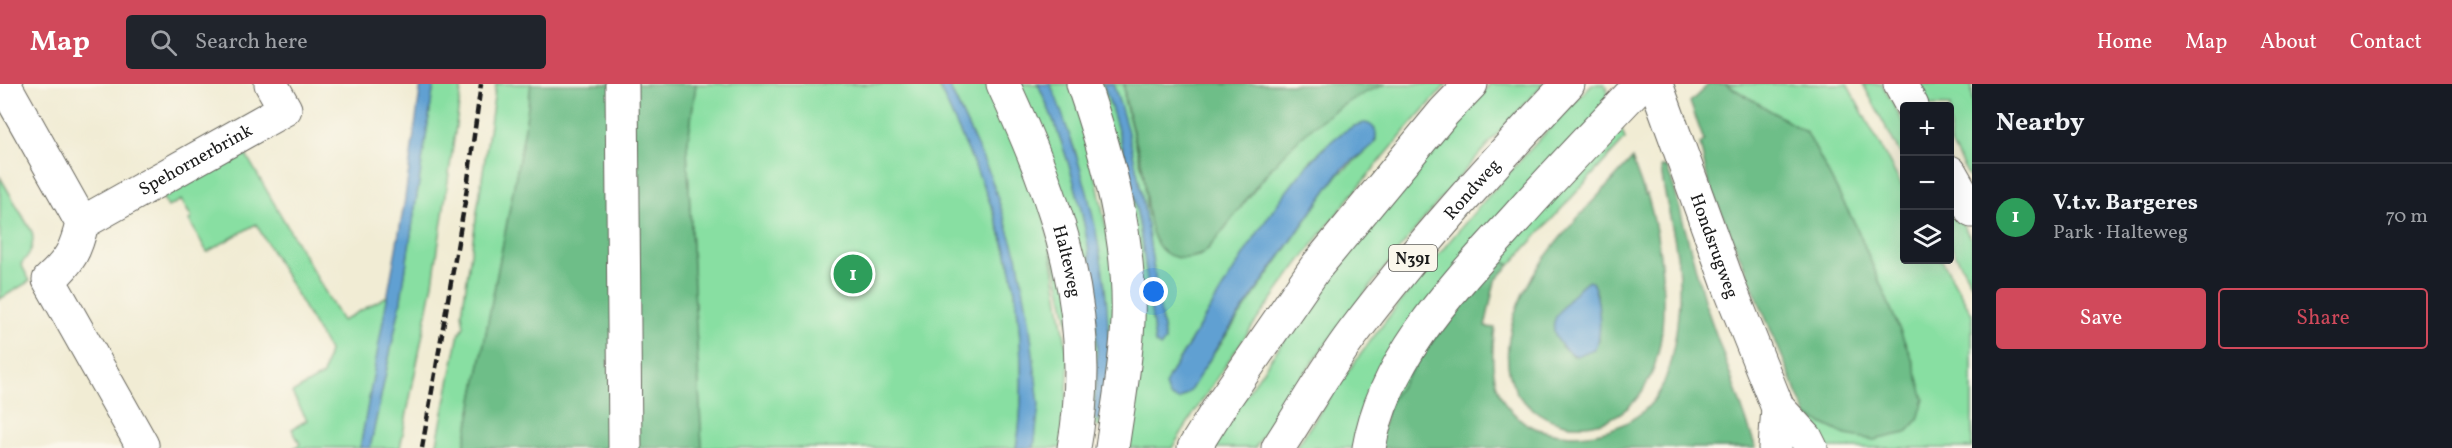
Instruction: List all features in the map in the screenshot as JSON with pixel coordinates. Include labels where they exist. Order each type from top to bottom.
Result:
[{"type":"main road","points":[[4,84],[82,223],[76,248],[64,266],[50,280],[142,445],[140,448]]},
{"type":"main road","name":"Spehornerbrink","points":[[82,223],[285,109],[271,84]]},
{"type":"main road","points":[[622,84],[625,448]]},
{"type":"main road","name":"Halteweg","points":[[1002,84],[1028,137],[1053,201],[1078,305],[1079,419],[1074,448]]},
{"type":"main road","points":[[1083,84],[1101,136],[1116,195],[1125,265],[1128,319],[1112,448]]},
{"type":"main road","points":[[1194,448],[1222,403],[1316,267],[1444,112],[1471,84]]},
{"type":"main road","name":"Rondweg","points":[[1278,448],[1352,334],[1449,215],[1568,84]]},
{"type":"main road","name":"N391","points":[[1369,448],[1373,424],[1392,377],[1418,336],[1462,278],[1641,84]]},
{"type":"main road","name":"Hondsrugweg","points":[[1656,84],[1731,291],[1778,408],[1806,438],[1811,448]]},
{"type":"main road","points":[[1900,84],[1910,102]]},
{"type":"main road","points":[[1954,179],[1972,211]]},
{"type":"main road","name":"Hondsrugweg","points":[[1775,448],[1778,408]]},
{"type":"green space","points":[[434,84],[462,84],[433,283],[400,448],[370,448],[400,306]]},
{"type":"green space","points":[[496,84],[531,84],[525,128],[464,448],[436,448],[459,333],[464,327],[462,313]]},
{"type":"green space","points":[[531,84],[615,84],[620,448],[464,448],[525,128]]},
{"type":"green space","points":[[628,84],[696,84],[687,148],[702,448],[630,448]]},
{"type":"green space","points":[[696,84],[938,84],[987,194],[1003,239],[1012,274],[1019,324],[1021,373],[1020,416],[1016,448],[702,448],[687,148]]},
{"type":"green space","points":[[948,84],[993,84],[1044,212],[1069,362],[1063,448],[1034,448],[1029,334],[1016,260],[995,191]]},
{"type":"green space","points":[[1014,84],[1038,84],[1069,164],[1080,205],[1094,287],[1096,372],[1094,415],[1107,355],[1105,291],[1076,153],[1050,84],[1073,84],[1083,111],[1116,279],[1106,430],[1092,424],[1089,415]]},
{"type":"green space","points":[[1092,84],[1103,84],[1123,147],[1137,212],[1155,343],[1165,341],[1150,244],[1131,147],[1113,84],[1124,84],[1124,100],[1145,181],[1146,207],[1154,236],[1191,257],[1199,256],[1208,249],[1286,150],[1323,117],[1363,93],[1386,84],[1447,84],[1372,170],[1267,305],[1172,448],[1121,448],[1129,393]],"holes":[[[1353,126],[1375,130],[1376,140],[1333,181],[1184,397],[1169,376],[1224,287],[1306,166],[1323,148]]]},
{"type":"green space","points":[[1124,84],[1386,84],[1348,102],[1315,125],[1271,168],[1204,253],[1182,258],[1165,253],[1152,232],[1147,209],[1144,174]]},
{"type":"green space","points":[[1490,84],[1544,84],[1446,192],[1400,249],[1303,376],[1255,448],[1209,448],[1345,252]]},
{"type":"green space","points":[[1592,84],[1605,84],[1611,102],[1356,448],[1296,448],[1363,351],[1435,259],[1511,170]]},
{"type":"green space","points":[[1709,84],[1726,84],[1807,133],[1856,226],[1914,364],[1924,399],[1918,420],[1906,433],[1874,440],[1846,435],[1807,416],[1708,181],[1700,144],[1704,141],[1690,102]]},
{"type":"green space","points":[[1726,84],[1847,84],[1900,183],[1900,264],[1944,264],[1972,314],[1972,448],[1821,448],[1807,416],[1846,435],[1914,364],[1856,226],[1807,133]]},
{"type":"green space","points":[[1863,84],[1882,84],[1900,117],[1900,153]]},
{"type":"green space","points":[[1916,84],[1972,84],[1972,182],[1954,149],[1954,102],[1927,102]]},
{"type":"green space","points":[[1618,120],[1625,139],[1510,265],[1493,256]]},
{"type":"green space","points":[[241,146],[342,321],[389,295],[360,448],[294,448],[300,444],[292,429],[307,420],[292,393],[323,375],[329,351],[256,224],[207,252],[181,200],[168,207],[160,193]]},
{"type":"green space","points":[[1632,159],[1645,195],[1647,194],[1653,216],[1661,266],[1663,320],[1653,370],[1643,390],[1621,413],[1592,424],[1562,423],[1547,418],[1533,409],[1516,392],[1511,379],[1508,358],[1511,326],[1528,285],[1553,246]],"holes":[[[1592,282],[1597,294],[1599,340],[1574,356],[1561,346]]]},
{"type":"green space","points":[[1666,166],[1674,187],[1705,303],[1756,448],[1376,448],[1390,401],[1493,256],[1510,265],[1495,281],[1485,327],[1495,328],[1493,358],[1495,377],[1500,395],[1510,410],[1528,425],[1547,432],[1568,435],[1610,430],[1629,421],[1645,409],[1658,394],[1667,374],[1677,326],[1679,275],[1663,186],[1661,167]]},
{"type":"green space","points":[[0,177],[32,232],[33,241],[27,257],[21,264],[30,281],[0,299]]},
{"type":"green space","points":[[1954,209],[1972,241],[1972,285],[1954,251]]},
{"type":"water","points":[[421,84],[434,84],[400,306],[370,448],[360,448],[404,205]]},
{"type":"water","points":[[938,84],[948,84],[989,172],[1017,256],[1029,319],[1039,405],[1034,448],[1016,448],[1021,405],[1021,349],[1016,299],[1003,239],[987,194]]},
{"type":"water","points":[[1038,84],[1050,84],[1060,107],[1078,160],[1095,225],[1106,294],[1108,328],[1104,407],[1099,421],[1094,415],[1096,329],[1094,287],[1088,246],[1069,164]]},
{"type":"water","points":[[1103,84],[1113,84],[1139,179],[1165,341],[1160,347],[1155,343],[1142,244],[1130,179],[1114,115]]},
{"type":"water","points":[[1365,123],[1374,128],[1376,138],[1373,145],[1343,168],[1333,181],[1219,344],[1190,391],[1179,400],[1170,397],[1165,386],[1169,376],[1231,275],[1286,193],[1314,158],[1341,134]]},
{"type":"water","points":[[1589,280],[1597,296],[1599,335],[1594,349],[1577,356],[1567,351],[1559,342],[1554,325],[1555,319],[1565,304]]},
{"type":"railway","points":[[422,448],[465,202],[481,84]]},
{"type":"place","name":"V.t.v. Bargeres","points":[[853,274]]}]
